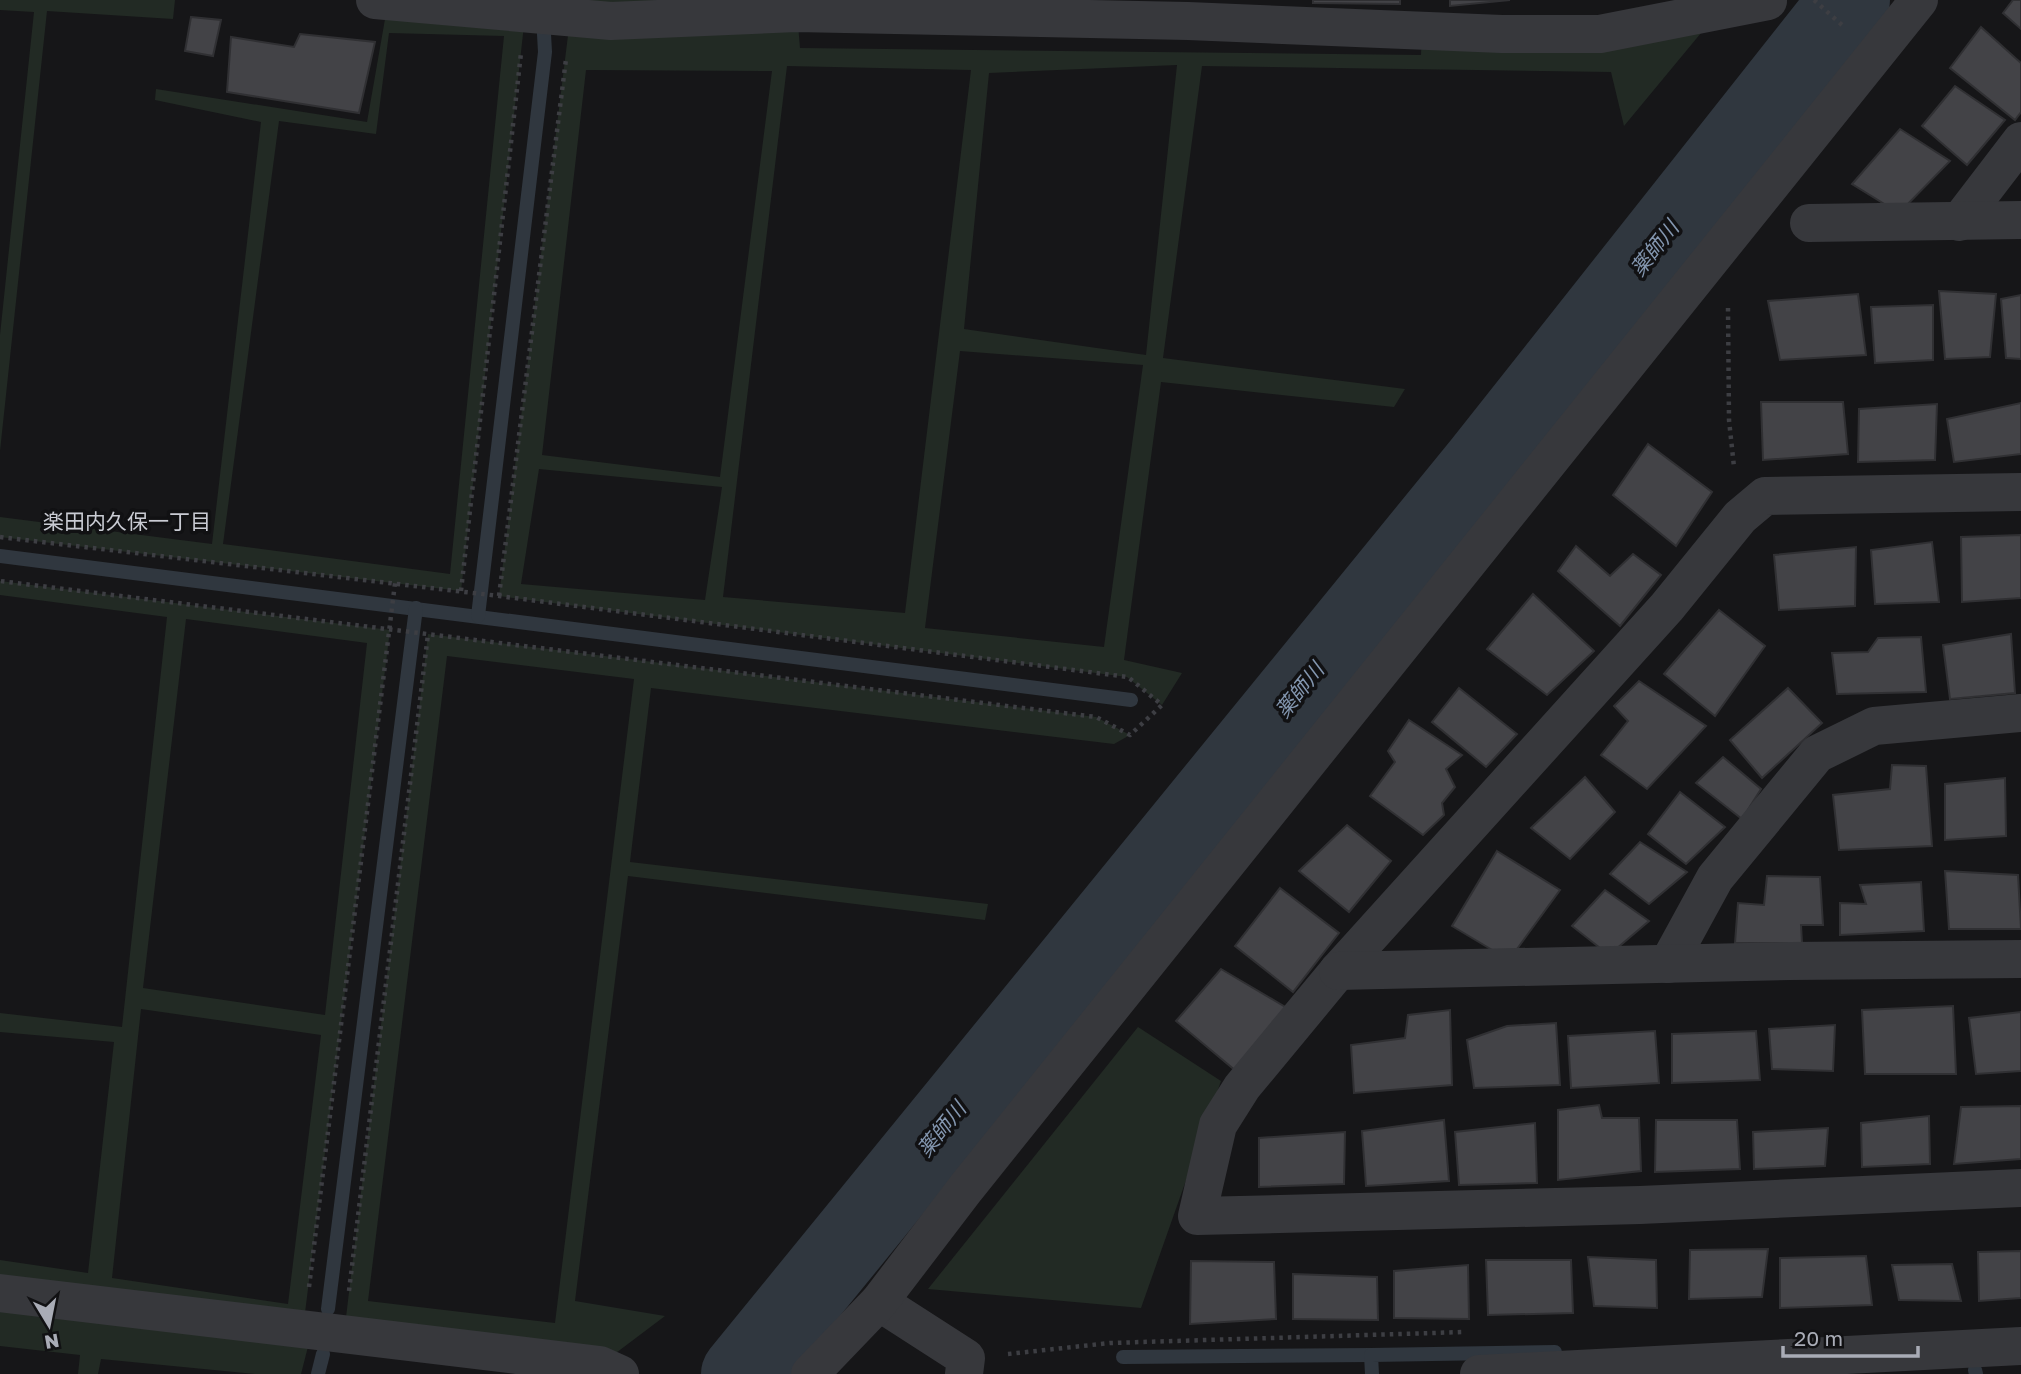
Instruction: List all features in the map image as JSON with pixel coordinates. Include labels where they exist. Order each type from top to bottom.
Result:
[{"type":"street","points":[[375,0],[525,16],[611,21],[796,6],[1600,34],[1768,1]]},
{"type":"street","points":[[810,1374],[878,1303],[975,1177],[1919,0]]},
{"type":"street","points":[[1959,222],[2021,141]]},
{"type":"street","points":[[1809,223],[2021,220]]},
{"type":"street","points":[[2021,492],[1765,496],[1748,511],[1667,607],[1338,971],[1242,1087],[1218,1125],[1197,1216],[1640,1205],[2021,1188]]},
{"type":"street","points":[[1668,964],[1715,878],[1817,754],[1874,726],[2021,713]]},
{"type":"street","points":[[1338,971],[2021,959]]},
{"type":"street","points":[[0,1293],[600,1364],[620,1374]]},
{"type":"street","points":[[878,1303],[966,1358],[964,1374]]},
{"type":"street","points":[[1479,1374],[2021,1346]]},
{"type":"path","points":[[461,592],[525,16]]},
{"type":"path","points":[[499,596],[570,19]]},
{"type":"path","points":[[1724,241],[1729,420],[1734,471],[1748,511]]},
{"type":"path","points":[[0,537],[395,583],[1128,677],[1162,705],[1130,735],[1096,717],[0,581]]},
{"type":"path","points":[[303,1330],[395,583]]},
{"type":"path","points":[[344,1334],[428,634]]},
{"type":"shaded area","points":[[0,0],[175,0],[173,19],[47,11],[0,451],[0,335],[34,12],[0,10]]},
{"type":"shaded area","points":[[554,0],[796,0],[800,48],[1421,55],[1422,30],[1701,33],[1624,126],[1611,72],[1202,66],[1163,358],[1405,389],[1394,407],[1161,382],[1124,660],[1182,673],[1162,705],[1127,677],[499,596],[570,19]],"holes":[[[1177,65],[1146,355],[964,329],[989,73]],[[787,66],[971,70],[905,613],[723,597]],[[586,70],[772,71],[720,477],[542,455]],[[960,351],[1143,365],[1104,647],[925,628]],[[539,469],[722,487],[705,600],[521,584]]]},
{"type":"shaded area","points":[[388,2],[525,16],[461,591],[0,537],[0,517],[212,544],[261,122],[155,100],[156,89],[367,122]],"holes":[[[389,33],[504,36],[450,574],[223,544],[279,121],[376,134]]]},
{"type":"shaded area","points":[[0,581],[390,630],[303,1329],[312,1331],[301,1374],[255,1374],[101,1359],[98,1374],[78,1374],[80,1355],[0,1346],[0,1260],[88,1273],[114,1042],[0,1032],[0,1013],[122,1027],[167,617],[0,595]],"holes":[[[186,619],[367,643],[325,1015],[143,988]],[[141,1009],[321,1035],[288,1304],[112,1278]]]},
{"type":"shaded area","points":[[428,634],[1096,717],[1130,735],[1114,744],[651,688],[630,862],[988,904],[985,920],[628,876],[575,1301],[665,1316],[600,1365],[344,1334]],"holes":[[[447,656],[634,679],[555,1323],[368,1301]]]},
{"type":"shaded area","points":[[1138,1027],[1221,1081],[1141,1308],[928,1289]]},
{"type":"building","points":[[1313,0],[1400,0],[1400,4],[1313,3]]},
{"type":"building","points":[[1450,0],[1510,0],[1450,6]]},
{"type":"building","points":[[2013,0],[2021,0],[2021,29],[2003,13]]},
{"type":"building","points":[[191,17],[221,20],[213,56],[185,51]]},
{"type":"building","points":[[1981,27],[2021,63],[2021,112],[2015,120],[1950,68]]},
{"type":"building","points":[[300,34],[375,42],[359,113],[227,92],[231,37],[294,47]]},
{"type":"building","points":[[1955,86],[2005,120],[1967,165],[1922,126]]},
{"type":"building","points":[[1900,129],[1950,161],[1899,213],[1852,184]]},
{"type":"building","points":[[1939,291],[1996,294],[1990,357],[1945,359]]},
{"type":"building","points":[[1858,294],[1866,355],[1780,360],[1768,301]]},
{"type":"building","points":[[2021,295],[2021,359],[2006,358],[2001,299]]},
{"type":"building","points":[[1933,305],[1933,360],[1875,363],[1871,307]]},
{"type":"building","points":[[1761,402],[1843,402],[1848,454],[1763,460]]},
{"type":"building","points":[[2021,403],[2021,454],[1954,462],[1947,419]]},
{"type":"building","points":[[1937,404],[1935,460],[1858,462],[1859,409]]},
{"type":"building","points":[[1648,444],[1712,492],[1676,546],[1613,495]]},
{"type":"building","points":[[2021,535],[2021,598],[1962,602],[1961,537]]},
{"type":"building","points":[[1932,542],[1939,602],[1875,604],[1871,550]]},
{"type":"building","points":[[1576,546],[1610,576],[1633,554],[1661,575],[1620,626],[1558,571]]},
{"type":"building","points":[[1856,547],[1855,606],[1779,610],[1774,555]]},
{"type":"building","points":[[1533,594],[1594,651],[1547,695],[1487,649]]},
{"type":"building","points":[[1719,610],[1765,646],[1715,716],[1664,674]]},
{"type":"building","points":[[2011,634],[2015,693],[1950,699],[1943,645]]},
{"type":"building","points":[[1921,637],[1926,692],[1837,694],[1832,653],[1868,652],[1878,638]]},
{"type":"building","points":[[1639,681],[1706,726],[1647,789],[1601,755],[1628,721],[1614,706]]},
{"type":"building","points":[[1459,688],[1517,734],[1486,767],[1432,722]]},
{"type":"building","points":[[1788,688],[1822,723],[1762,778],[1730,740]]},
{"type":"building","points":[[1409,720],[1462,755],[1446,769],[1455,787],[1442,803],[1444,815],[1423,835],[1370,796],[1395,762],[1388,751]]},
{"type":"building","points":[[1723,757],[1761,789],[1742,819],[1696,783]]},
{"type":"building","points":[[1892,765],[1926,766],[1932,846],[1839,850],[1833,795],[1890,789]]},
{"type":"building","points":[[1585,777],[1615,812],[1570,859],[1531,828]]},
{"type":"building","points":[[2005,778],[2006,836],[1945,840],[1945,784]]},
{"type":"building","points":[[1680,792],[1725,827],[1686,864],[1648,834]]},
{"type":"building","points":[[1347,825],[1391,861],[1349,912],[1299,871]]},
{"type":"building","points":[[1640,842],[1687,872],[1649,904],[1610,874]]},
{"type":"building","points":[[1497,851],[1560,890],[1509,960],[1452,926]]},
{"type":"building","points":[[1945,871],[2018,875],[2021,929],[1949,929]]},
{"type":"building","points":[[1767,876],[1820,877],[1823,925],[1801,925],[1802,943],[1735,943],[1738,903],[1764,905]]},
{"type":"building","points":[[1921,882],[1924,931],[1840,935],[1840,903],[1866,904],[1860,885]]},
{"type":"building","points":[[1280,888],[1339,933],[1293,992],[1235,946]]},
{"type":"building","points":[[1605,890],[1649,921],[1609,955],[1572,926]]},
{"type":"building","points":[[1221,969],[1287,1008],[1236,1071],[1176,1021]]},
{"type":"building","points":[[1953,1006],[1956,1074],[1865,1074],[1862,1010]]},
{"type":"building","points":[[1450,1010],[1452,1085],[1354,1093],[1351,1045],[1405,1038],[1408,1015]]},
{"type":"building","points":[[2021,1012],[2021,1071],[1976,1074],[1969,1018]]},
{"type":"building","points":[[1556,1023],[1560,1085],[1474,1088],[1467,1040],[1507,1026]]},
{"type":"building","points":[[1835,1025],[1833,1071],[1772,1069],[1769,1029]]},
{"type":"building","points":[[1655,1031],[1659,1083],[1571,1088],[1568,1036]]},
{"type":"building","points":[[1756,1031],[1760,1080],[1672,1083],[1672,1034]]},
{"type":"building","points":[[1599,1105],[1602,1118],[1639,1118],[1641,1171],[1558,1180],[1558,1110]]},
{"type":"building","points":[[2021,1106],[2021,1159],[1954,1164],[1961,1107]]},
{"type":"building","points":[[1929,1116],[1930,1164],[1862,1167],[1861,1123]]},
{"type":"building","points":[[1444,1120],[1449,1181],[1366,1186],[1362,1131]]},
{"type":"building","points":[[1656,1120],[1737,1120],[1740,1169],[1655,1172]]},
{"type":"building","points":[[1535,1123],[1537,1183],[1459,1185],[1455,1132]]},
{"type":"building","points":[[1828,1128],[1825,1166],[1754,1169],[1753,1132]]},
{"type":"building","points":[[1345,1132],[1344,1184],[1259,1187],[1259,1138]]},
{"type":"building","points":[[1768,1249],[1762,1297],[1689,1299],[1690,1250]]},
{"type":"building","points":[[2021,1251],[2021,1298],[1979,1301],[1978,1252]]},
{"type":"building","points":[[1866,1256],[1872,1305],[1780,1308],[1780,1258]]},
{"type":"building","points":[[1588,1257],[1656,1260],[1657,1308],[1594,1306]]},
{"type":"building","points":[[1486,1260],[1571,1260],[1573,1313],[1488,1315]]},
{"type":"building","points":[[1191,1261],[1274,1262],[1276,1319],[1190,1324]]},
{"type":"building","points":[[1952,1264],[1961,1301],[1899,1300],[1892,1265]]},
{"type":"building","points":[[1468,1265],[1469,1319],[1394,1318],[1394,1271]]},
{"type":"building","points":[[1293,1274],[1377,1277],[1378,1320],[1293,1319]]},
{"type":"waterway","name":"薬師川","points":[[741,1374],[1483,464],[1850,0]]},
{"type":"waterway","points":[[478,616],[545,52],[543,16]]},
{"type":"waterway","points":[[0,556],[1131,700]]},
{"type":"waterway","points":[[328,1309],[416,608]]},
{"type":"waterway","points":[[1372,1374],[1371,1355],[1555,1352]]},
{"type":"waterway","points":[[318,1374],[323,1354]]},
{"type":"waterway","points":[[1123,1357],[1371,1355]]},
{"type":"waterway","points":[[1975,1370],[1976,1374]]},
{"type":"district","name":"楽田内久保一丁目","points":[[127,521]]}]
